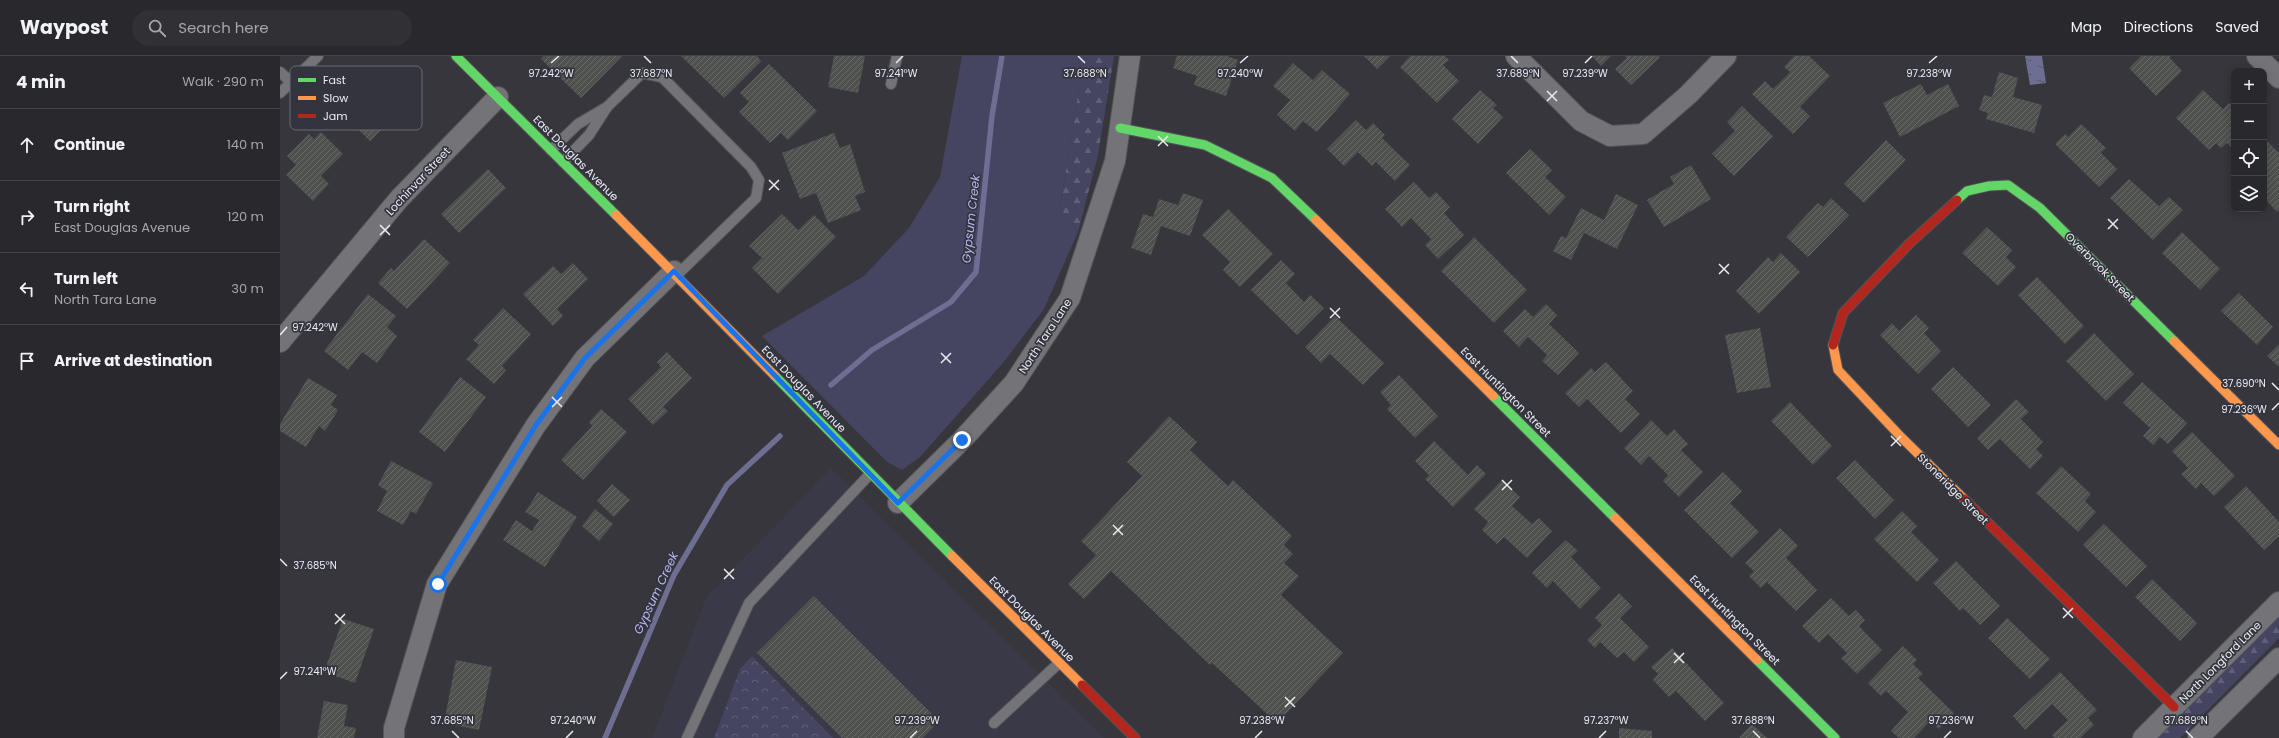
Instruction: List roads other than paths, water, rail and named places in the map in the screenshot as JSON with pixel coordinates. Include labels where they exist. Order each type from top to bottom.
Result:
[{"type":"street","name":"East Douglas Avenue","points":[[456,56],[676,273],[898,503],[1135,738]]},
{"type":"street","name":"North Tara Lane","points":[[898,503],[962,440],[1014,383],[1070,298],[1116,161],[1130,56]]},
{"type":"street","points":[[1516,56],[1581,121],[1610,136],[1643,134],[1688,95],[1723,59]]},
{"type":"street","points":[[2257,56],[2279,78]]},
{"type":"street","name":"Lochinvar Street","points":[[280,342],[399,199],[498,97]]},
{"type":"street","name":"East Huntington Street","points":[[1120,128],[1205,145],[1272,178],[1348,251],[1835,738]]},
{"type":"street","name":"Overbrook Street","points":[[1903,250],[1967,191],[1989,186],[2008,185],[2040,208],[2279,445]]},
{"type":"street","name":"Stoneridge Street","points":[[1903,250],[1843,313],[1833,346],[1838,370],[1901,437],[2174,707]]},
{"type":"street","points":[[394,738],[394,728],[438,584],[536,425],[585,358],[676,273]]},
{"type":"street","name":"North Longford Lane","points":[[2143,738],[2279,602]]},
{"type":"street","points":[[2198,738],[2279,658]]},
{"type":"lane","points":[[308,66],[318,56]]},
{"type":"lane","points":[[891,84],[897,56]]},
{"type":"lane","points":[[280,72],[290,81]]},
{"type":"lane","points":[[551,150],[578,124],[607,106],[642,73],[662,77],[751,167],[759,180],[756,198],[676,273]]},
{"type":"lane","points":[[280,93],[290,83]]},
{"type":"lane","points":[[563,162],[589,135],[607,106]]},
{"type":"lane","points":[[687,738],[749,603],[870,474]]},
{"type":"lane","points":[[994,723],[1059,663]]},
{"type":"water","points":[[2025,56],[2042,56],[2046,83],[2030,85]]},
{"type":"waterway","name":"Gypsum Creek","points":[[831,385],[872,350],[951,302],[976,272],[992,116],[1002,56]]},
{"type":"waterway","name":"Gypsum Creek","points":[[605,738],[674,575],[727,485],[780,436]]}]
